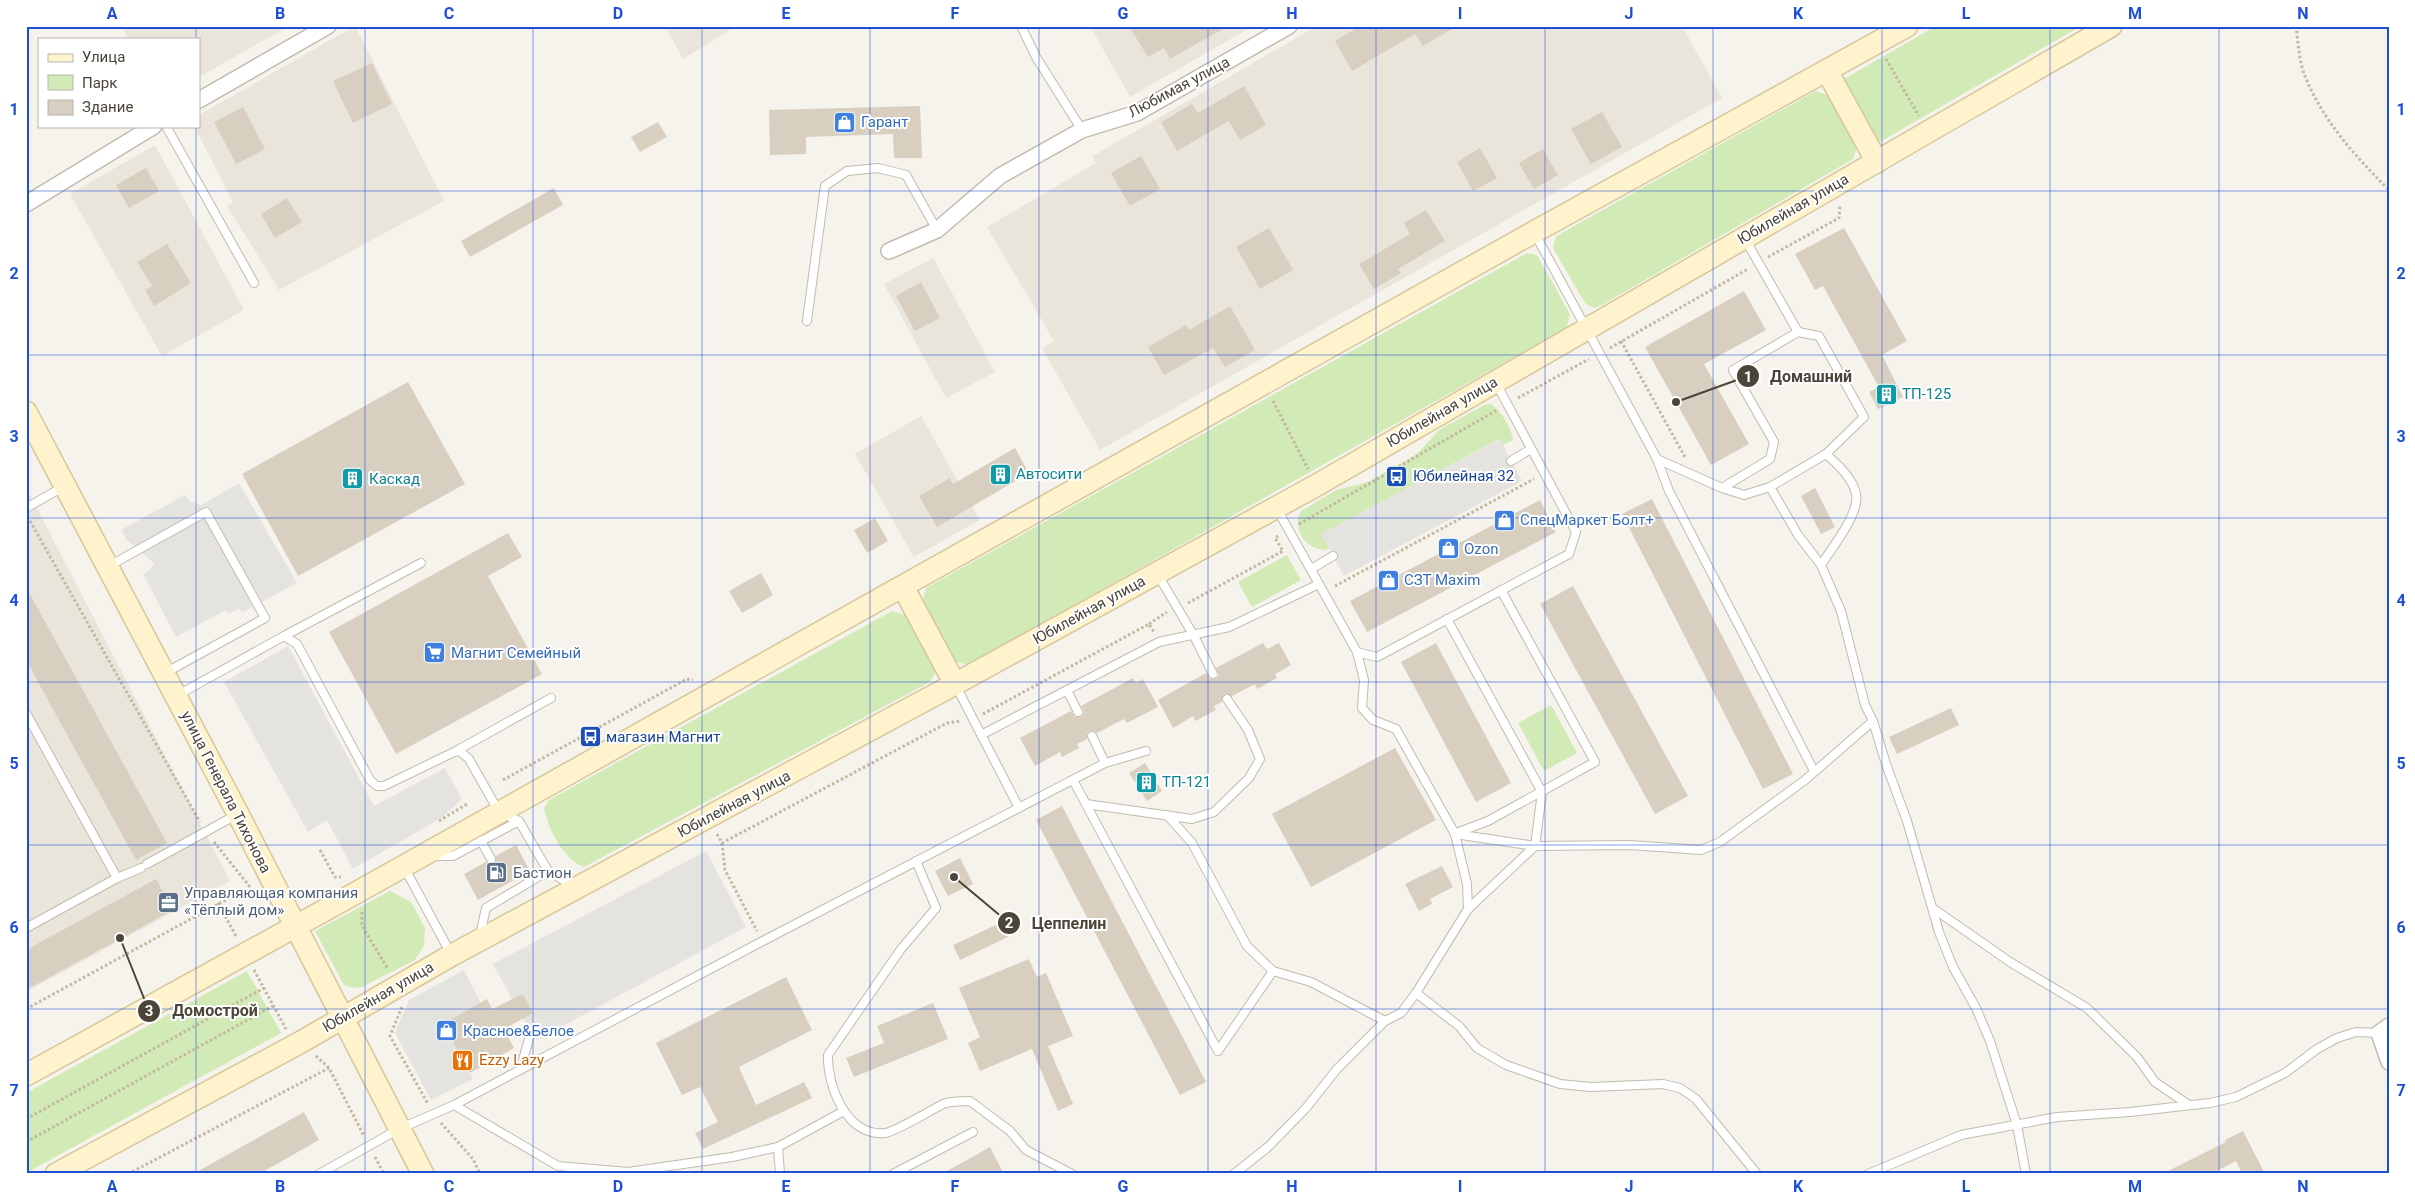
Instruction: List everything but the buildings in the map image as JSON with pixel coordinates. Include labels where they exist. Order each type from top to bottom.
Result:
[{"type":"main road","points":[[26,1075],[903,587],[1534,232],[1907,26]]},
{"type":"main road","name":"Юбилейная улица","points":[[56,1174],[301,1042],[452,955],[956,684],[1276,507],[2111,26]]},
{"type":"main road","points":[[1827,71],[1877,162]]},
{"type":"main road","name":"улица Генерала Тихонова","points":[[26,412],[238,814],[423,1174]]},
{"type":"main road","points":[[903,587],[956,684]]},
{"type":"street","points":[[200,99],[328,26]]},
{"type":"street","name":"Любимая улица","points":[[889,251],[936,230],[1000,176],[1082,130],[1138,113],[1289,26]]},
{"type":"street","points":[[26,204],[151,128]]},
{"type":"street","points":[[2384,1029],[2389,1062]]},
{"type":"lane","points":[[1021,26],[1036,58],[1082,130]]},
{"type":"lane","points":[[167,128],[254,283]]},
{"type":"lane","points":[[807,321],[825,186],[847,171],[878,168],[906,175],[936,230]]},
{"type":"lane","points":[[1534,232],[1657,459],[1669,491],[1814,772]]},
{"type":"lane","points":[[1744,237],[1798,332]]},
{"type":"lane","points":[[1657,459],[1722,488],[1744,495],[1770,487],[1826,454],[1864,417],[1819,336],[1798,332],[1733,370],[1774,442],[1770,459],[1722,488]]},
{"type":"lane","points":[[1357,652],[1377,657],[1569,554],[1576,532],[1495,381]]},
{"type":"lane","points":[[1511,461],[1531,449]]},
{"type":"lane","points":[[1821,565],[1853,514],[1856,494],[1844,471],[1826,454]]},
{"type":"lane","points":[[26,508],[65,486]]},
{"type":"lane","points":[[1770,487],[1798,535],[1821,565],[1841,611],[1865,706],[1873,720],[1934,909],[1939,932],[1953,967],[1976,1008],[1990,1041],[2016,1125],[2026,1174]]},
{"type":"lane","points":[[1276,507],[1357,652],[1364,680],[1362,708],[1373,720],[1396,730],[1455,834],[1467,884],[1468,909]]},
{"type":"lane","points":[[107,567],[206,512],[265,618],[164,673]]},
{"type":"lane","points":[[1310,569],[1333,556]]},
{"type":"lane","points":[[176,696],[422,563]]},
{"type":"lane","points":[[1157,573],[1194,636],[1212,674]]},
{"type":"lane","points":[[982,735],[1159,642],[1229,627],[1319,584]]},
{"type":"lane","points":[[1455,834],[1488,822],[1596,762],[1501,590]]},
{"type":"lane","points":[[1234,1174],[1268,1147],[1306,1108],[1336,1068],[1385,1021],[1401,1013],[1416,993],[1468,909],[1535,846],[1542,792],[1447,619]]},
{"type":"lane","points":[[284,636],[296,644],[370,780],[377,786],[392,783],[454,752],[551,698]]},
{"type":"lane","points":[[956,684],[1019,808]]},
{"type":"lane","points":[[1067,690],[1078,712]]},
{"type":"lane","points":[[1086,804],[1192,819],[1214,812],[1248,778],[1260,759],[1248,730],[1227,699]]},
{"type":"lane","points":[[26,713],[117,878]]},
{"type":"lane","points":[[1455,834],[1535,846],[1630,845],[1701,850],[1720,842],[1814,772],[1873,720]]},
{"type":"lane","points":[[1092,736],[1105,764]]},
{"type":"lane","points":[[454,752],[460,751],[469,759],[499,812],[518,822],[548,871],[577,888]]},
{"type":"lane","points":[[319,1174],[399,1129],[454,1105],[761,942],[1073,780],[1105,764],[1146,751]]},
{"type":"lane","points":[[1073,780],[1218,1051],[1273,971]]},
{"type":"lane","points":[[26,928],[238,814]]},
{"type":"lane","points":[[1167,815],[1192,843],[1247,946],[1273,971],[1311,982],[1385,1021]]},
{"type":"lane","points":[[452,955],[412,860],[453,856],[518,822]]},
{"type":"lane","points":[[481,841],[491,859]]},
{"type":"lane","points":[[916,861],[936,908],[901,949],[828,1055],[828,1071],[842,1112],[864,1129],[885,1133],[945,1103],[970,1101],[1010,1131],[1026,1150],[1072,1174]]},
{"type":"lane","points":[[478,941],[486,908],[548,871]]},
{"type":"lane","points":[[505,885],[510,893]]},
{"type":"lane","points":[[1934,909],[2010,962],[2087,1008],[2121,1040],[2155,1082],[2189,1105]]},
{"type":"lane","points":[[1416,993],[1459,1026],[1477,1048],[1506,1065],[1560,1084],[1592,1087],[1663,1084],[1680,1088],[1696,1099],[1757,1174]]},
{"type":"lane","points":[[1868,1174],[1961,1135],[2058,1117],[2130,1112],[2236,1097],[2285,1073],[2317,1049],[2338,1038],[2356,1032],[2384,1029]]},
{"type":"lane","points":[[520,1070],[531,1032]]},
{"type":"lane","points":[[454,1105],[558,1166],[597,1171],[628,1172],[732,1157],[778,1147],[842,1112]]},
{"type":"lane","points":[[893,1174],[973,1132]]},
{"type":"lane","points":[[778,1147],[780,1174]]},
{"type":"path","points":[[2296,26],[2304,74],[2324,114],[2355,156],[2389,190]]},
{"type":"path","points":[[1886,58],[1920,118]]},
{"type":"path","points":[[722,843],[947,723],[974,720],[1149,624],[1166,612],[1178,608],[1283,551],[1275,538],[1507,404],[1839,218],[1840,205],[1848,200]]},
{"type":"path","points":[[1621,341],[1695,476]]},
{"type":"path","points":[[1272,401],[1309,469]]},
{"type":"path","points":[[1323,592],[1544,473]]},
{"type":"path","points":[[26,514],[205,831],[250,887]]},
{"type":"path","points":[[1149,624],[1159,642]]},
{"type":"path","points":[[503,780],[687,679],[722,688]]},
{"type":"path","points":[[435,824],[467,804]]},
{"type":"path","points":[[715,830],[722,843],[725,870],[761,942]]},
{"type":"path","points":[[320,850],[335,877],[346,878]]},
{"type":"path","points":[[26,1008],[242,891]]},
{"type":"path","points":[[218,904],[287,1032],[301,1042],[329,1068],[384,1174]]},
{"type":"path","points":[[361,906],[362,926],[391,974]]},
{"type":"path","points":[[26,1119],[264,988]]},
{"type":"path","points":[[403,1005],[390,1036],[433,1114],[473,1159],[480,1174]]},
{"type":"path","points":[[26,1142],[273,1006]]},
{"type":"path","points":[[128,1174],[329,1068]]},
{"type":"shaded area","points":[[122,26],[289,26],[200,76],[200,38],[128,38]]},
{"type":"shaded area","points":[[355,26],[444,201],[279,290],[227,206],[233,202],[195,128],[200,128],[200,114]]},
{"type":"shaded area","points":[[665,26],[736,26],[683,59]]},
{"type":"shaded area","points":[[1090,26],[1253,26],[1130,97]]},
{"type":"shaded area","points":[[1317,26],[1682,26],[1722,98],[1100,450],[1042,348],[1054,341],[987,227],[1096,163],[1093,156]]},
{"type":"shaded area","points":[[155,145],[244,310],[162,356],[70,194]]},
{"type":"shaded area","points":[[933,258],[995,372],[946,398],[884,284]]},
{"type":"shaded area","points":[[921,416],[980,520],[914,557],[855,454]]},
{"type":"shaded area","points":[[1500,439],[1522,481],[1344,576],[1321,534]]},
{"type":"shaded area","points":[[239,483],[297,583],[243,612],[238,609],[229,614],[226,610],[176,637],[143,574],[150,570],[154,563],[126,539],[121,530],[185,495],[190,502],[201,505]]},
{"type":"shaded area","points":[[26,487],[230,881],[26,992]]},
{"type":"shaded area","points":[[288,646],[374,806],[445,768],[462,799],[443,817],[353,869],[327,820],[308,832],[224,682]]},
{"type":"shaded area","points":[[706,851],[746,927],[537,1040],[523,1019],[493,964]]},
{"type":"shaded area","points":[[464,970],[481,1003],[443,1024],[473,1079],[431,1100],[395,1033],[409,1000]]},
{"type":"green space","points":[[1936,26],[2081,26],[1878,143],[1844,79]]},
{"type":"green space","points":[[1816,91],[1827,95],[1857,148],[1853,159],[1602,305],[1594,308],[1585,303],[1553,248],[1556,236]]},
{"type":"green space","points":[[1527,253],[1537,255],[1570,314],[1567,327],[968,665],[954,661],[922,604],[926,588]]},
{"type":"green space","points":[[1491,404],[1505,420],[1513,440],[1503,445],[1499,439],[1322,534],[1329,549],[1315,548],[1303,539],[1298,525],[1301,511],[1336,490],[1368,482],[1416,455],[1439,430],[1484,405]]},
{"type":"green space","points":[[1287,555],[1301,580],[1252,607],[1238,582]]},
{"type":"green space","points":[[892,611],[905,615],[936,672],[930,682],[584,867],[576,863],[563,850],[553,834],[546,816],[544,808],[549,800]]},
{"type":"green space","points":[[1551,705],[1577,753],[1544,771],[1518,723]]},
{"type":"green space","points":[[390,891],[411,902],[425,928],[424,945],[415,960],[362,987],[353,988],[344,985],[315,931]]},
{"type":"green space","points":[[247,971],[281,1033],[26,1173],[26,1093]]},
{"type":"place","name":"Гарант","points":[[845,122]]},
{"type":"place","name":"ТП-125","points":[[1886,394]]},
{"type":"place","name":"Домашний","points":[[1676,402]]},
{"type":"place","name":"Автосити","points":[[1000,474]]},
{"type":"place","name":"Юбилейная 32","points":[[1397,476]]},
{"type":"place","name":"Каскад","points":[[353,479]]},
{"type":"place","name":"СпецМаркет Болт+","points":[[1504,520]]},
{"type":"place","name":"Ozon","points":[[1448,549]]},
{"type":"place","name":"СЗТ Maxim","points":[[1388,580]]},
{"type":"place","name":"Магнит Семейный","points":[[435,653]]},
{"type":"place","name":"магазин Магнит","points":[[590,737]]},
{"type":"place","name":"ТП-121","points":[[1146,782]]},
{"type":"place","name":"Бастион","points":[[497,873]]},
{"type":"place","name":"Цеппелин","points":[[954,877]]},
{"type":"place","name":"Управляющая компания «Тёплый дом»","points":[[168,902]]},
{"type":"place","name":"Домострой","points":[[120,938]]},
{"type":"place","name":"Красное&Белое","points":[[447,1031]]},
{"type":"place","name":"Ezzy Lazy","points":[[463,1060]]}]
